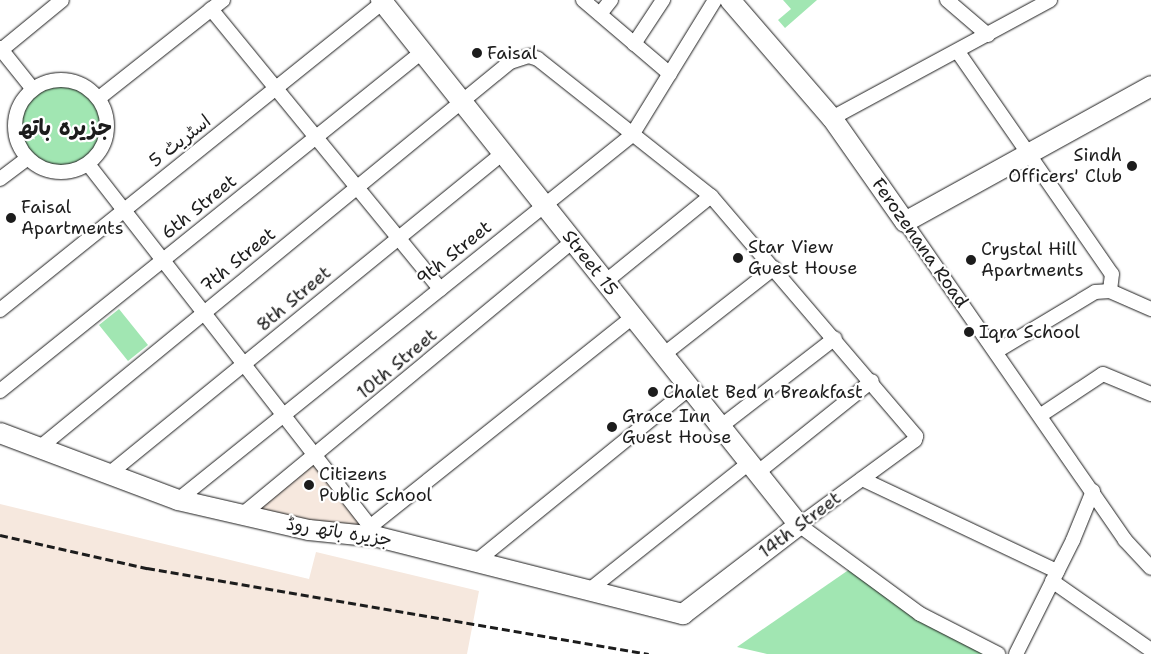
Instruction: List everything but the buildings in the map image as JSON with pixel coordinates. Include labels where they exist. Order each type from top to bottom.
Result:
[{"type":"street","points":[[32,88],[0,49],[62,0]]},
{"type":"street","points":[[99,98],[223,0]]},
{"type":"street","points":[[583,0],[670,74]]},
{"type":"street","points":[[600,14],[611,0]]},
{"type":"street","points":[[634,44],[663,0]]},
{"type":"street","name":"9th Street","points":[[178,500],[632,135],[715,0]]},
{"type":"street","name":"Ferozenana Road","points":[[730,0],[832,118],[997,351],[1126,540],[1151,568]]},
{"type":"street","points":[[947,0],[988,35]]},
{"type":"street","points":[[832,118],[958,52],[1050,0]]},
{"type":"street","name":"Street 15","points":[[382,1],[799,525]]},
{"type":"street","name":"اسٹریٹ 5","points":[[0,310],[276,89],[382,1]]},
{"type":"street","points":[[211,10],[440,289]]},
{"type":"street","name":"6th Street","points":[[0,391],[422,52]]},
{"type":"street","points":[[958,52],[1112,274],[1110,291]]},
{"type":"street","name":"7th Street","points":[[38,449],[510,62],[529,56],[538,59],[632,135]]},
{"type":"street","points":[[60,79],[88,87],[99,98],[108,127],[105,142],[88,164],[72,172],[56,172],[40,168],[28,158],[19,145],[16,115],[32,88],[60,79]]},
{"type":"street","points":[[905,222],[1151,86]]},
{"type":"street","points":[[588,592],[872,381],[711,196],[632,135]]},
{"type":"street","name":"8th Street","points":[[109,474],[503,153]]},
{"type":"street","points":[[0,179],[28,158]]},
{"type":"street","points":[[88,164],[374,531],[634,318]]},
{"type":"street","points":[[605,282],[711,196]]},
{"type":"street","name":"10th Street","points":[[243,514],[316,456],[573,241]]},
{"type":"street","points":[[663,355],[774,268]]},
{"type":"street","points":[[997,351],[1095,292],[1110,291],[1151,309]]},
{"type":"street","points":[[720,427],[835,338]]},
{"type":"street","points":[[1041,415],[1103,374],[1151,394]]},
{"type":"street","name":"14th Street","points":[[683,614],[799,525],[915,440],[916,436],[872,381]]},
{"type":"street","points":[[478,560],[690,388]]},
{"type":"street","name":"جزیرہ باتھ روڈ","points":[[0,433],[38,449],[178,500],[309,530],[374,531],[588,592],[683,614]]},
{"type":"street","points":[[862,479],[1054,576],[1151,650]]},
{"type":"street","points":[[1016,654],[1093,491]]},
{"type":"street","points":[[799,525],[920,614],[998,654]]},
{"type":"shaded area","name":"Citizens Public School","points":[[316,456],[378,537],[243,514]]},
{"type":"shaded area","points":[[0,504],[309,579],[316,552],[479,591],[467,654],[0,654]]},
{"type":"green space","points":[[783,0],[817,0],[785,28],[778,20],[791,9]]},
{"type":"green space","points":[[52,80],[70,80],[87,87],[100,100],[107,117],[107,135],[100,152],[87,165],[70,172],[52,172],[35,165],[22,152],[15,135],[15,117],[22,100],[35,87]]},
{"type":"green space","points":[[119,309],[148,345],[128,361],[99,325]]},
{"type":"green space","points":[[850,569],[991,654],[767,654],[737,647]]},
{"type":"railway","points":[[0,535],[147,568],[649,654]]},
{"type":"place","name":"Faisal","points":[[477,53]]},
{"type":"place","name":"Sindh Officers' Club","points":[[1132,166]]},
{"type":"place","name":"Faisal Apartments","points":[[11,218]]},
{"type":"place","name":"Star View Guest House","points":[[738,258]]},
{"type":"place","name":"Crystal Hill Apartments","points":[[971,260]]},
{"type":"place","name":"Iqra School","points":[[969,332]]},
{"type":"place","name":"Chalet Bed n Breakfast","points":[[653,392]]},
{"type":"place","name":"Grace Inn Guest House","points":[[612,427]]},
{"type":"place","name":"Citizens Public School","points":[[309,485]]},
{"type":"district","name":"جزیرہ باتھ","points":[[65,128]]}]
